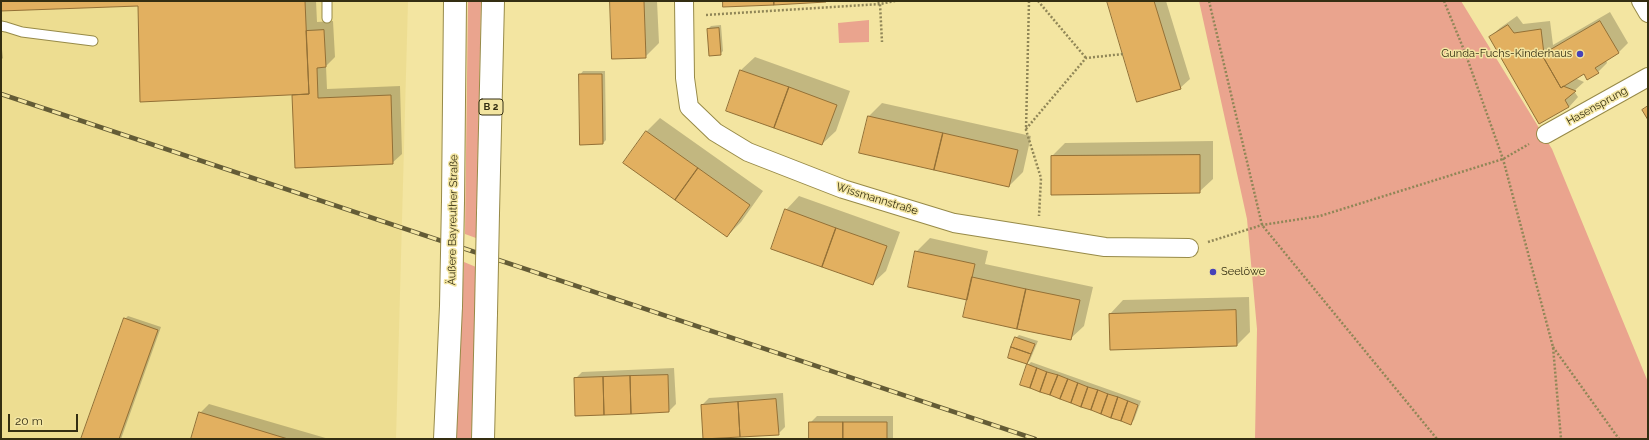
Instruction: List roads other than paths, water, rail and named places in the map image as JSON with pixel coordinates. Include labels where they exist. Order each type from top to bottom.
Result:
[{"type":"main road","name":"Äußere Bayreuther Straße","points":[[445,439],[453,201],[455,1]]},
{"type":"main road","name":"B 2","points":[[483,439],[493,1]]},
{"type":"street","points":[[1641,1],[1648,13]]},
{"type":"street","name":"Wissmannstraße","points":[[685,9],[685,78],[689,107],[715,132],[748,152],[843,190],[954,223],[1105,247],[1189,248]]},
{"type":"street","name":"Hasensprung","points":[[1546,134],[1648,77]]},
{"type":"lane","points":[[326,1],[327,18]]},
{"type":"lane","points":[[1,26],[22,32],[93,41]]},
{"type":"railway","points":[[1,94],[1035,439]]},
{"type":"place","name":"Gunda-Fuchs-Kinderhaus","points":[[1580,54]]},
{"type":"place","name":"Seelöwe","points":[[1213,272]]}]
